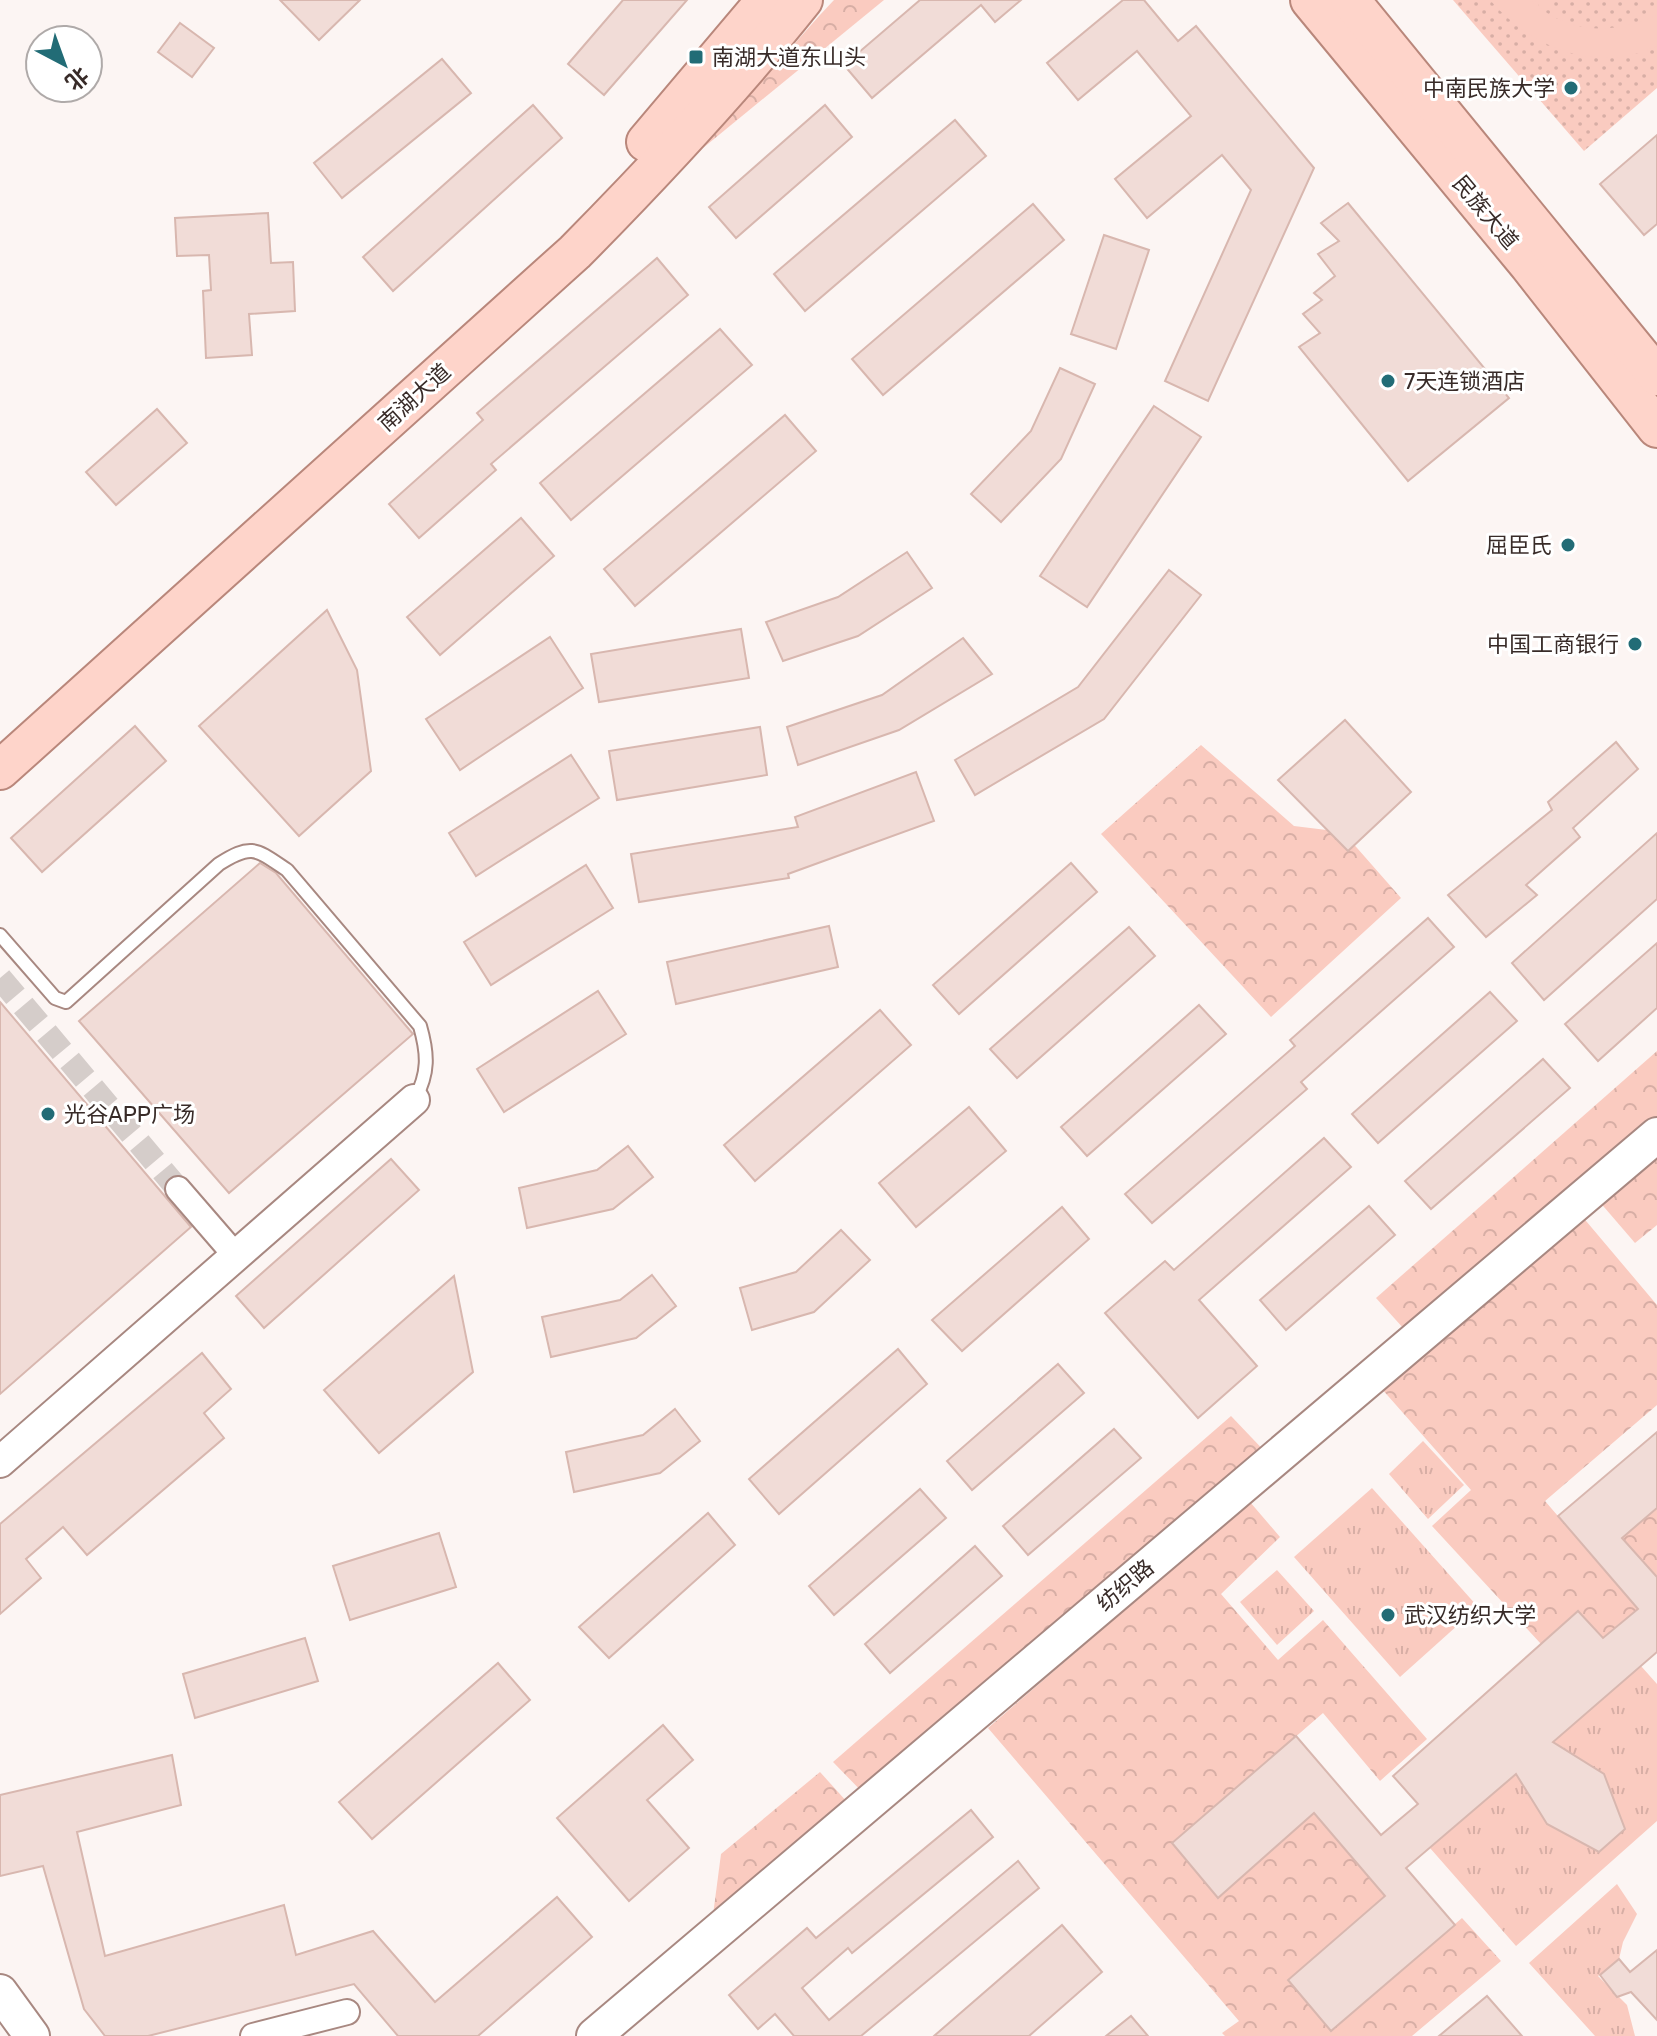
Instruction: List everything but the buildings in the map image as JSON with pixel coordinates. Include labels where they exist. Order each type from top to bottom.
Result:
[{"type":"main road","name":"南湖大道","points":[[0,738],[558,235],[679,106],[766,0]]},
{"type":"main road","name":"南湖大道","points":[[0,770],[575,252],[664,161],[752,64],[803,0]]},
{"type":"main road","name":"民族大道","points":[[1310,0],[1529,265],[1657,428]]},
{"type":"main road","name":"民族大道","points":[[1350,0],[1657,376]]},
{"type":"main road","name":"纺织路","points":[[594,2036],[1657,1135]]},
{"type":"main road","points":[[0,1992],[32,2036]]},
{"type":"street","points":[[0,1462],[414,1100]]},
{"type":"street","points":[[178,1189],[236,1256]]},
{"type":"street","points":[[253,2036],[347,2012]]},
{"type":"lane","points":[[0,935],[55,998],[66,1002],[219,864],[242,849],[259,851],[287,870],[420,1026],[428,1054],[425,1081],[414,1100]]},
{"type":"green space","points":[[834,0],[884,0],[703,148],[819,16]]},
{"type":"green space","points":[[1453,0],[1657,0],[1657,88],[1584,151]]},
{"type":"green space","points":[[1490,0],[1530,0],[1542,10],[1535,0],[1555,0],[1544,11],[1557,19],[1585,27],[1614,28],[1657,15],[1657,46],[1611,58],[1566,52],[1525,31]]},
{"type":"green space","points":[[1201,745],[1294,826],[1343,832],[1401,898],[1271,1017],[1101,834]]},
{"type":"green space","points":[[1657,1051],[1657,1135],[1414,1340],[1376,1298]]},
{"type":"green space","points":[[1657,1149],[1657,1225],[1635,1243],[1598,1200]]},
{"type":"green space","points":[[1581,1215],[1657,1305],[1657,1405],[1545,1501],[1638,1609],[1603,1638],[1577,1611],[1541,1644],[1432,1526],[1471,1490],[1381,1388]]},
{"type":"green space","points":[[1231,1416],[1273,1460],[871,1801],[833,1762]]},
{"type":"green space","points":[[1423,1441],[1464,1485],[1428,1519],[1389,1474]]},
{"type":"green space","points":[[1372,1488],[1478,1607],[1400,1677],[1294,1557]]},
{"type":"green space","points":[[1250,1502],[1280,1537],[1221,1594],[1278,1660],[1323,1620],[1427,1739],[1380,1781],[1323,1713],[1173,1843],[1314,1813],[1385,1896],[1288,1980],[1331,2030],[1462,1918],[1501,1961],[1412,2036],[1225,2036],[1222,2033],[1239,2021],[988,1728]]},
{"type":"green space","points":[[1657,1508],[1657,1577],[1622,1538]]},
{"type":"green space","points":[[1277,1570],[1314,1611],[1277,1645],[1240,1602]]},
{"type":"green space","points":[[1641,1666],[1657,1684],[1657,1821],[1516,1946],[1430,1848],[1516,1774],[1547,1823],[1604,1774],[1553,1742]]},
{"type":"green space","points":[[820,1772],[857,1813],[710,1938],[721,1854]]},
{"type":"green space","points":[[1617,1884],[1637,1914],[1623,1942],[1619,1959],[1598,1976],[1627,2005],[1635,2036],[1595,2036],[1529,1963]]},
{"type":"tunnel","points":[[0,978],[178,1189]]},
{"type":"place","name":"南湖大道东山头","points":[[696,57]]},
{"type":"place","name":"中南民族大学","points":[[1571,88]]},
{"type":"place","name":"7天连锁酒店","points":[[1388,381]]},
{"type":"place","name":"屈臣氏","points":[[1568,545]]},
{"type":"place","name":"中国工商银行","points":[[1635,644]]},
{"type":"place","name":"光谷APP广场","points":[[48,1114]]},
{"type":"place","name":"武汉纺织大学","points":[[1388,1615]]}]
